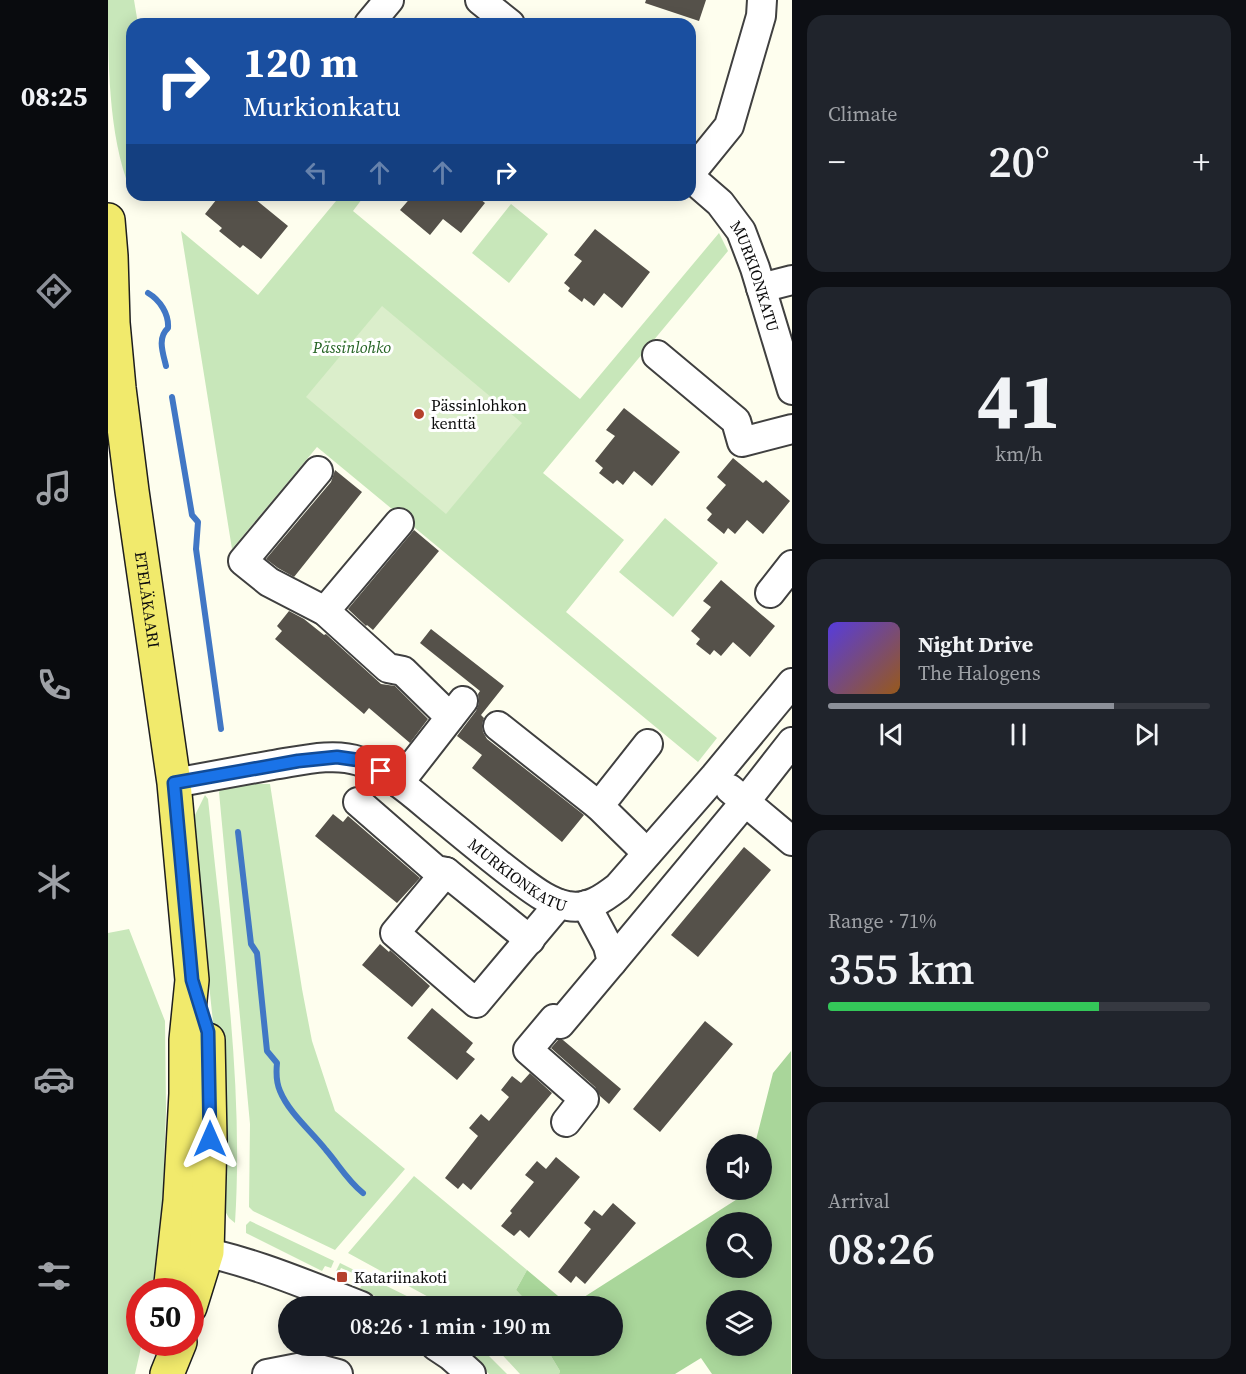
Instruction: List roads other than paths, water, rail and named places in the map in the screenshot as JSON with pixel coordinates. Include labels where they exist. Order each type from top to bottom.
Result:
[{"type":"main road","name":"ETELÄKAARI","points":[[108,219],[111,256],[110,323],[174,783],[192,980],[208,1032],[210,1139],[191,1250],[191,1278]]},
{"type":"main road","name":"ETELÄKAARI","points":[[177,1278],[191,1250]]},
{"type":"main road","points":[[159,1374],[160,1356]]},
{"type":"main road","points":[[167,1374],[174,1356]]},
{"type":"street","points":[[374,18],[389,0]]},
{"type":"street","points":[[696,167],[729,126],[761,16],[762,0]]},
{"type":"street","points":[[486,2],[503,18]]},
{"type":"street","name":"MURKIONKATU","points":[[696,181],[720,203],[741,231],[792,390]]},
{"type":"street","points":[[761,288],[792,280]]},
{"type":"street","points":[[657,355],[736,421],[742,442],[792,429]]},
{"type":"street","points":[[318,471],[243,561],[269,582],[325,611],[388,668],[403,671],[456,709],[399,783]]},
{"type":"street","points":[[325,611],[399,523]]},
{"type":"street","points":[[770,593],[792,566]]},
{"type":"street","name":"MURKIONKATU","points":[[174,783],[298,761],[337,757],[358,760],[399,783],[494,861],[536,892],[572,904],[601,899],[618,887],[792,683]]},
{"type":"street","points":[[498,726],[598,806],[647,853]]},
{"type":"street","points":[[566,1122],[584,1099],[528,1050],[554,1019],[560,1024],[745,802],[792,742]]},
{"type":"street","points":[[598,806],[648,744]]},
{"type":"street","points":[[715,776],[792,841]]},
{"type":"street","points":[[358,802],[436,870],[446,872],[530,940]]},
{"type":"street","points":[[446,872],[395,933],[476,1003],[530,940],[572,904],[608,946],[612,962]]},
{"type":"street","points":[[191,1250],[233,1259],[334,1296]]},
{"type":"street","points":[[452,1356],[471,1374]]},
{"type":"street","points":[[267,1374],[308,1366],[338,1374]]},
{"type":"waterway","points":[[148,293],[160,303],[167,318],[168,328],[162,341],[166,366]]},
{"type":"waterway","points":[[172,397],[192,515],[198,522],[196,549],[221,729]]},
{"type":"waterway","points":[[238,832],[251,944],[257,953],[267,1051],[277,1063],[279,1088],[295,1114],[363,1193]]},
{"type":"place","name":"Pässinlohkon kenttä","points":[[419,414]]},
{"type":"place","name":"Katariinakoti","points":[[342,1277]]},
{"type":"park label","name":"Pässinlohko","points":[[352,347]]}]
